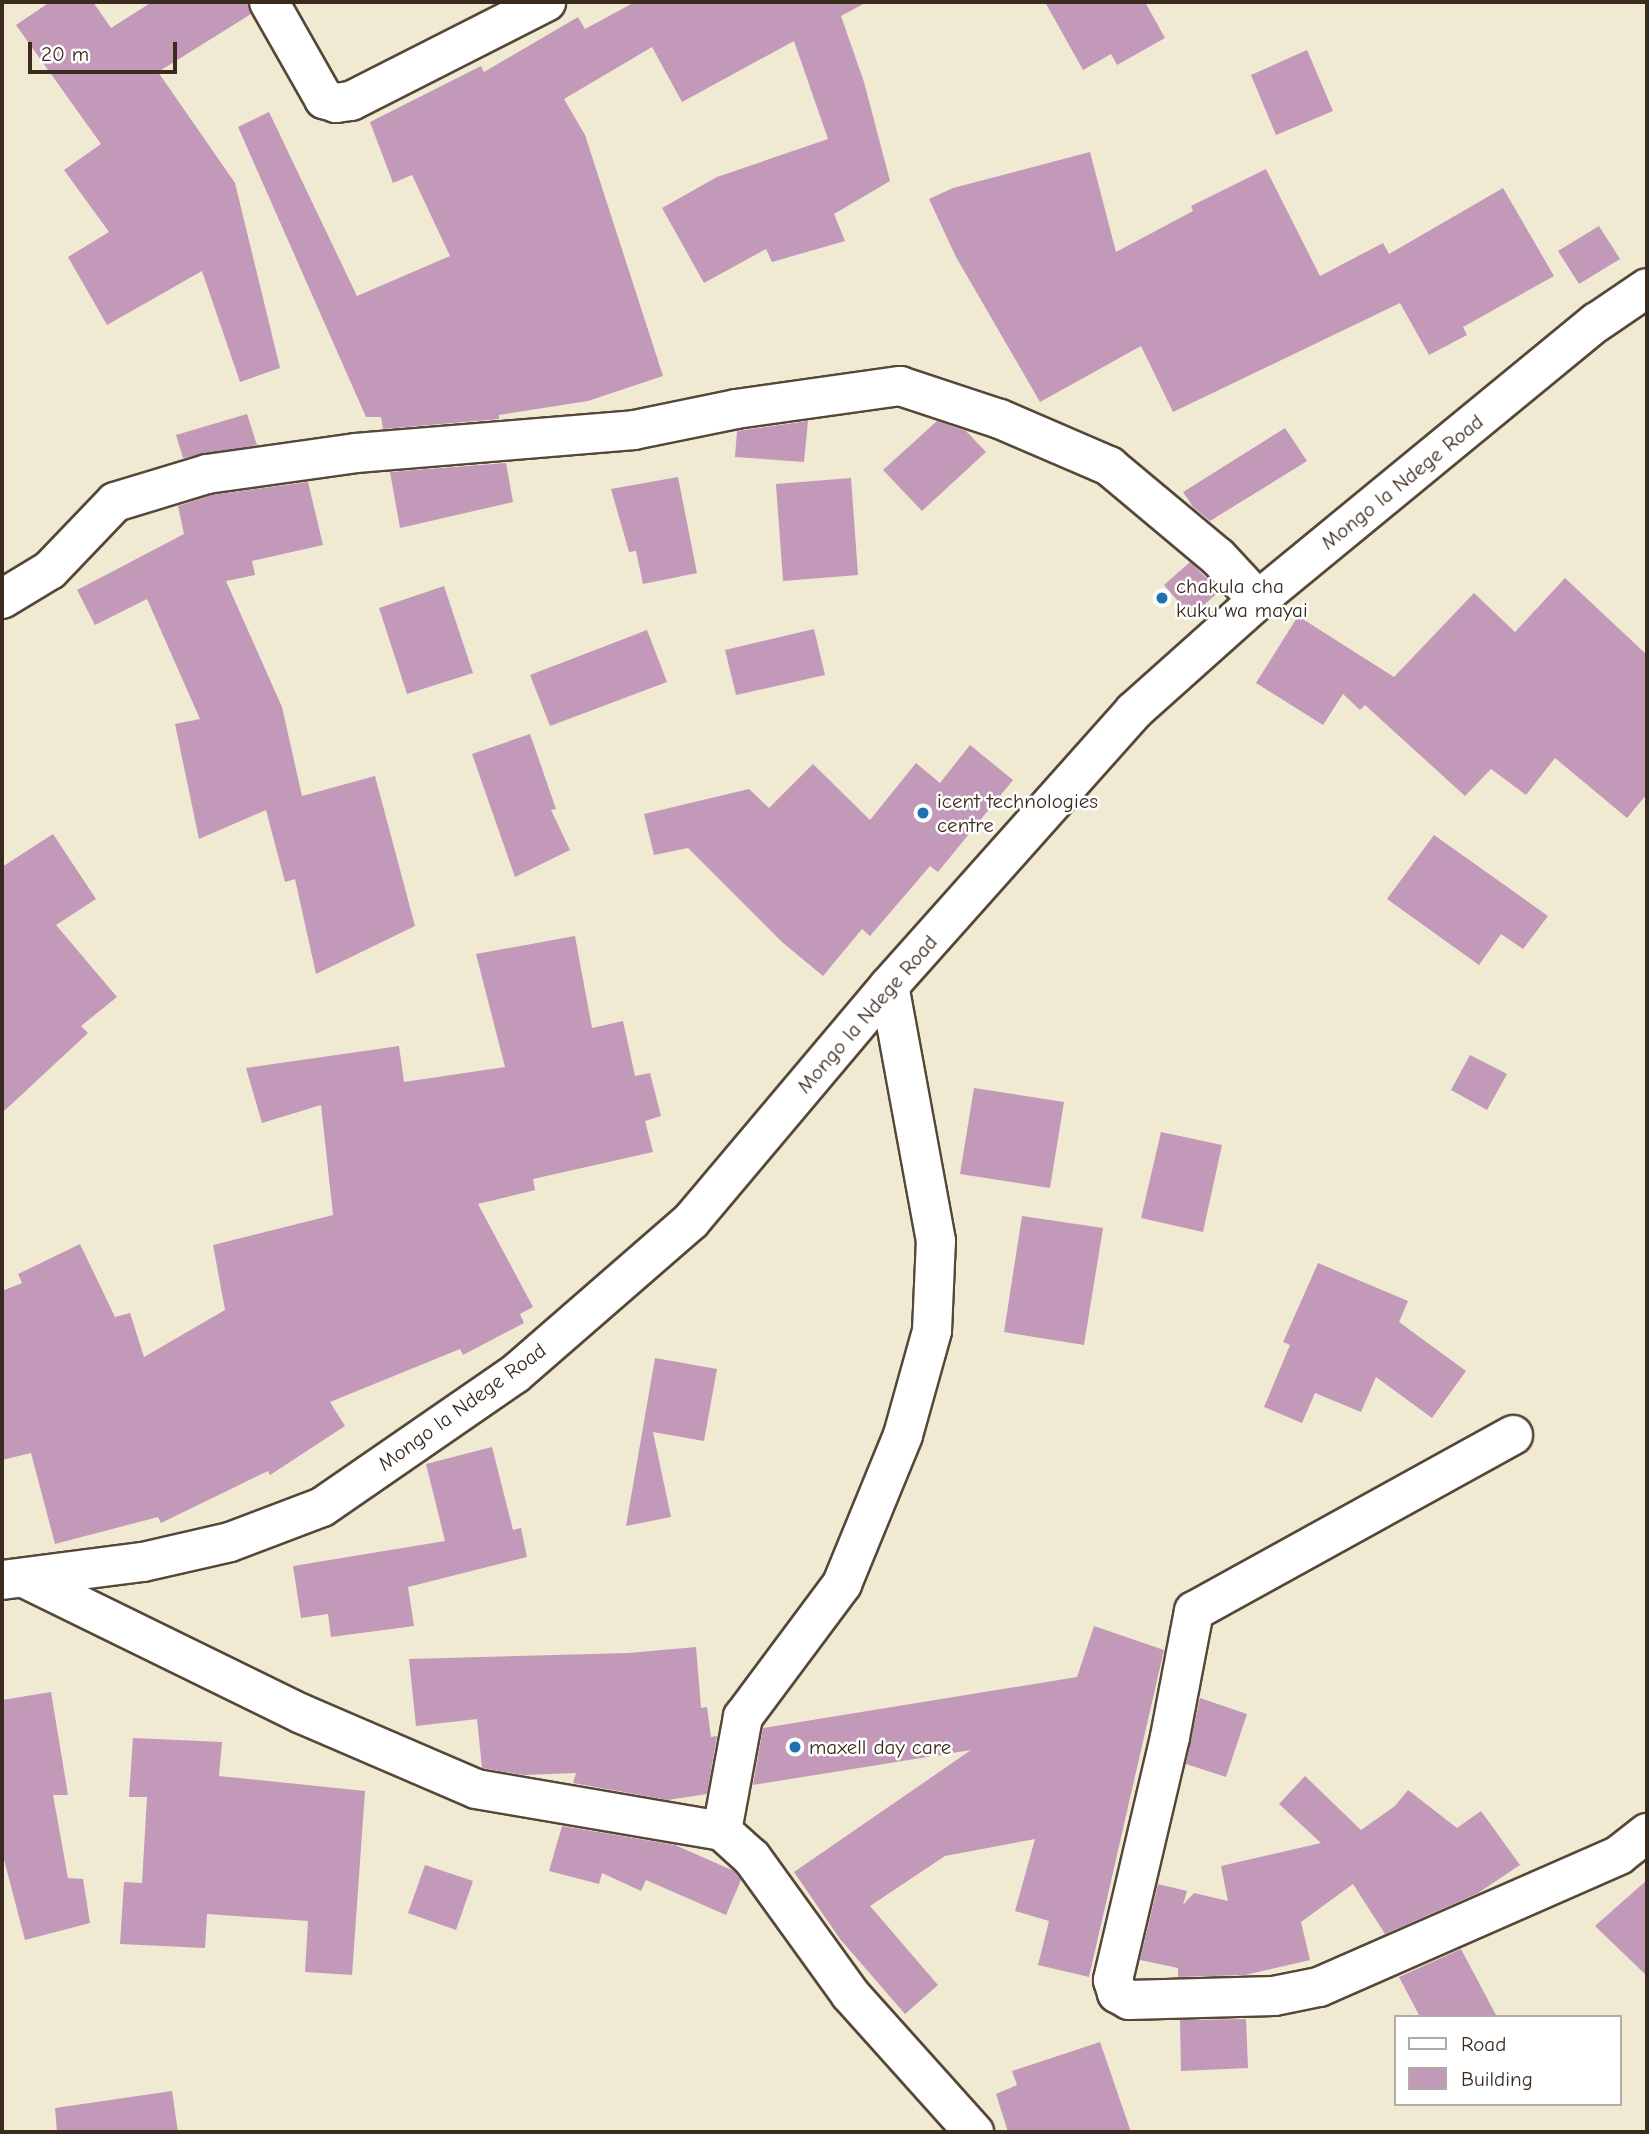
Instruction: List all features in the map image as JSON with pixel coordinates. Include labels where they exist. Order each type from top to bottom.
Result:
[{"type":"street","points":[[270,2],[324,99],[336,103],[351,101],[546,2]]},
{"type":"street","name":"Mongo la Ndege Road","points":[[14,1580],[143,1562],[230,1542],[322,1507],[516,1374],[691,1221],[889,986],[1134,711],[1258,600],[1597,323],[1647,288]]},
{"type":"street","points":[[2,599],[50,570],[115,502],[207,474],[356,453],[634,430],[736,409],[900,386],[1000,419],[1109,466],[1218,557],[1258,600]]},
{"type":"street","points":[[722,1831],[743,1717],[842,1584],[899,1446],[932,1331],[936,1241],[889,986]]},
{"type":"street","points":[[1513,1435],[1194,1611],[1170,1737],[1113,1980],[1117,1993],[1129,2000],[1274,1996],[1319,1987],[1619,1855],[1647,1833]]},
{"type":"street","points":[[14,1580],[302,1714],[476,1789],[722,1831],[752,1858],[850,1994],[974,2132]]},
{"type":"building","points":[[50,2],[93,2],[111,28],[152,2],[247,2],[251,14],[158,72],[235,183],[280,368],[240,382],[202,271],[107,325],[68,257],[109,232],[64,170],[101,144],[16,25]]},
{"type":"building","points":[[635,2],[867,2],[841,16],[864,82],[890,181],[834,214],[845,241],[772,262],[766,249],[704,283],[662,208],[717,177],[828,139],[794,41],[682,102],[652,47],[564,99],[585,135],[663,376],[588,401],[499,415],[499,419],[383,429],[381,417],[366,417],[238,127],[269,112],[357,296],[450,256],[412,175],[393,183],[370,122],[481,66],[484,72],[578,17],[585,29]]},
{"type":"building","points":[[1045,2],[1145,2],[1165,38],[1117,65],[1111,54],[1083,70]]},
{"type":"building","points":[[1307,50],[1333,111],[1276,135],[1251,75]]},
{"type":"building","points":[[1090,152],[1116,252],[1193,211],[1191,206],[1266,169],[1320,276],[1383,243],[1389,254],[1503,188],[1554,276],[1463,327],[1467,335],[1429,355],[1400,303],[1173,412],[1141,346],[1040,402],[956,257],[929,199],[953,188]]},
{"type":"building","points":[[1599,226],[1620,259],[1579,284],[1558,251]]},
{"type":"building","points":[[247,414],[257,445],[183,458],[176,435]]},
{"type":"building","points":[[808,421],[804,462],[735,457],[737,431]]},
{"type":"building","points":[[937,421],[966,431],[986,452],[922,511],[883,470]]},
{"type":"building","points":[[1285,428],[1307,461],[1210,521],[1193,507],[1183,492]]},
{"type":"building","points":[[506,463],[513,502],[400,528],[390,472]]},
{"type":"building","points":[[678,477],[697,573],[643,584],[636,551],[629,552],[611,489]]},
{"type":"building","points":[[851,478],[858,575],[783,581],[776,484]]},
{"type":"building","points":[[308,482],[323,545],[252,561],[255,575],[226,581],[282,707],[302,796],[375,776],[415,926],[316,974],[295,879],[285,882],[266,810],[199,839],[175,724],[200,719],[147,599],[95,625],[77,590],[184,534],[178,506],[212,495]]},
{"type":"building","points":[[1190,562],[1220,591],[1191,616],[1164,585]]},
{"type":"building","points":[[1565,578],[1647,655],[1647,794],[1627,818],[1555,758],[1526,795],[1491,769],[1465,796],[1365,705],[1360,710],[1343,694],[1323,725],[1256,683],[1298,616],[1394,677],[1474,593],[1515,632]]},
{"type":"building","points":[[444,586],[473,673],[407,694],[379,608]]},
{"type":"building","points":[[814,629],[825,675],[736,695],[725,650]]},
{"type":"building","points":[[647,630],[667,682],[550,726],[530,675]]},
{"type":"building","points":[[530,734],[556,809],[551,810],[570,850],[515,877],[472,754]]},
{"type":"building","points":[[970,745],[1013,780],[938,872],[930,866],[870,936],[862,929],[823,976],[782,942],[688,848],[654,855],[644,814],[749,789],[769,808],[813,764],[870,820],[916,763],[940,783]]},
{"type":"building","points":[[53,834],[96,899],[56,925],[117,997],[81,1026],[88,1033],[2,1113],[2,867]]},
{"type":"building","points":[[1434,835],[1548,916],[1523,949],[1501,934],[1479,965],[1387,899]]},
{"type":"building","points":[[575,936],[592,1028],[623,1021],[635,1076],[650,1073],[661,1116],[645,1121],[653,1152],[533,1179],[535,1190],[478,1204],[533,1307],[520,1314],[524,1323],[463,1355],[460,1349],[330,1402],[345,1426],[270,1475],[268,1471],[161,1523],[158,1517],[55,1544],[31,1453],[2,1460],[2,1291],[22,1283],[18,1274],[80,1244],[115,1317],[130,1313],[144,1357],[225,1310],[213,1245],[333,1215],[321,1105],[262,1123],[246,1068],[399,1046],[404,1082],[505,1067],[476,954]]},
{"type":"building","points":[[1470,1055],[1507,1074],[1487,1110],[1451,1090]]},
{"type":"building","points":[[974,1088],[1064,1102],[1050,1188],[960,1174]]},
{"type":"building","points":[[1161,1132],[1222,1145],[1203,1232],[1141,1218]]},
{"type":"building","points":[[1022,1216],[1103,1228],[1084,1345],[1004,1332]]},
{"type":"building","points":[[1318,1263],[1408,1301],[1399,1322],[1466,1371],[1432,1418],[1376,1377],[1361,1412],[1315,1393],[1302,1423],[1264,1407],[1290,1345],[1283,1342]]},
{"type":"building","points":[[655,1358],[717,1369],[704,1441],[653,1432],[671,1517],[626,1526]]},
{"type":"building","points":[[492,1447],[513,1530],[521,1528],[527,1557],[408,1587],[414,1626],[331,1637],[328,1614],[301,1618],[293,1566],[445,1541],[426,1464]]},
{"type":"building","points":[[1094,1626],[1164,1650],[1089,1977],[1038,1965],[1049,1921],[1015,1911],[1035,1839],[945,1856],[870,1906],[938,1985],[905,2014],[840,1939],[794,1872],[971,1750],[753,1785],[763,1728],[1077,1677]]},
{"type":"building","points":[[696,1647],[701,1708],[707,1707],[711,1737],[717,1736],[707,1794],[668,1800],[573,1783],[576,1773],[524,1775],[482,1768],[477,1719],[416,1726],[409,1659],[628,1653]]},
{"type":"building","points":[[51,1692],[68,1795],[53,1795],[68,1878],[83,1879],[90,1923],[25,1940],[2,1852],[2,1700]]},
{"type":"building","points":[[1200,1698],[1247,1714],[1226,1777],[1186,1764]]},
{"type":"building","points":[[133,1738],[222,1742],[219,1776],[365,1791],[352,1975],[305,1972],[308,1921],[207,1914],[205,1948],[120,1944],[124,1882],[142,1883],[147,1797],[129,1797]]},
{"type":"building","points":[[1305,1776],[1361,1830],[1395,1806],[1408,1790],[1457,1828],[1481,1811],[1520,1865],[1478,1893],[1385,1934],[1353,1884],[1301,1922],[1310,1960],[1245,1975],[1178,1977],[1178,1968],[1140,1960],[1158,1884],[1187,1891],[1183,1905],[1194,1893],[1228,1901],[1221,1866],[1321,1843],[1279,1804]]},
{"type":"building","points":[[562,1826],[675,1845],[734,1871],[741,1880],[726,1915],[646,1880],[641,1891],[602,1873],[599,1884],[549,1871]]},
{"type":"building","points":[[425,1865],[473,1881],[456,1930],[408,1913]]},
{"type":"building","points":[[1647,1880],[1647,1976],[1595,1926]]},
{"type":"building","points":[[1461,1949],[1496,2015],[1419,2015],[1399,1977]]},
{"type":"building","points":[[1246,2019],[1248,2068],[1181,2071],[1180,2020]]},
{"type":"building","points":[[1100,2042],[1131,2132],[1008,2132],[996,2094],[1017,2085],[1012,2071]]},
{"type":"building","points":[[172,2091],[178,2132],[57,2132],[55,2108]]},
{"type":"place","name":"chakula cha kuku wa mayai","points":[[1162,598]]},
{"type":"place","name":"icent technologies centre","points":[[923,813]]},
{"type":"place","name":"maxell day care","points":[[795,1747]]}]
